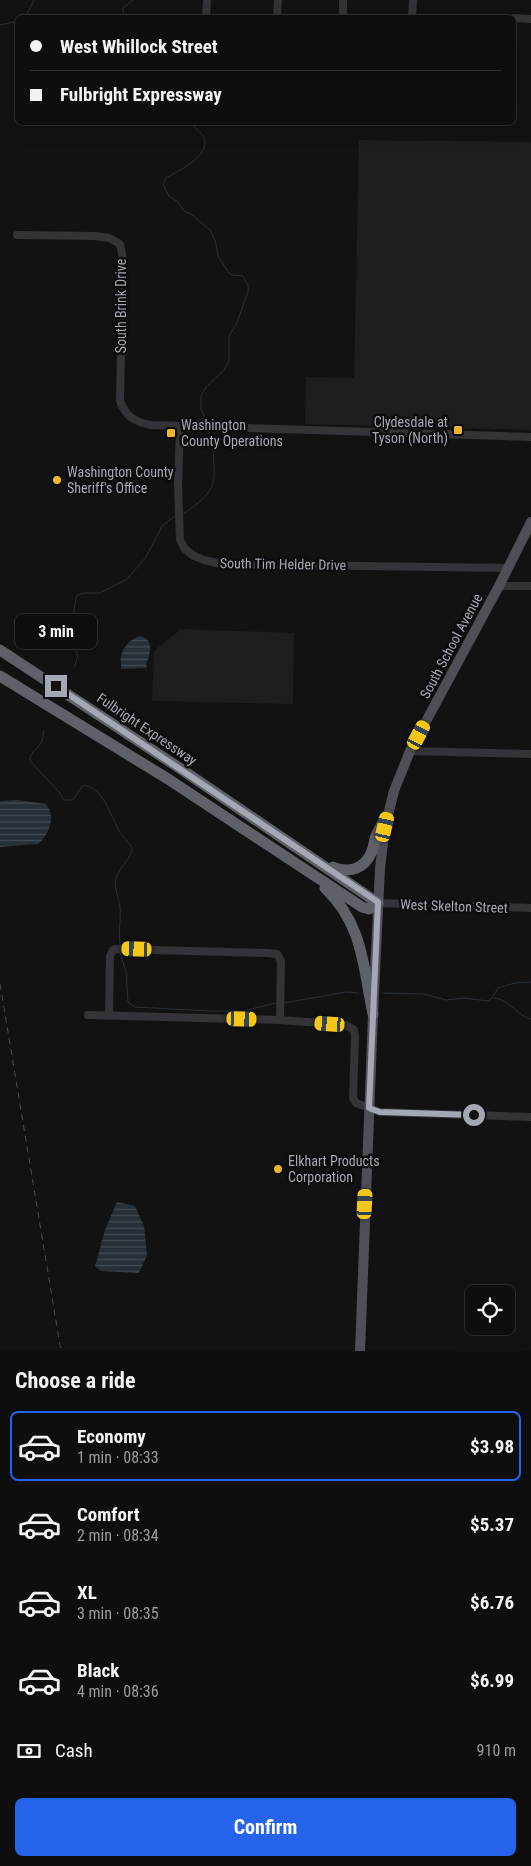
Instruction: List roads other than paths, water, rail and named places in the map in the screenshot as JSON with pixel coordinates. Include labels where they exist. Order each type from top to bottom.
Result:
[{"type":"highway","name":"Fulbright Expressway","points":[[0,650],[277,833]]},
{"type":"highway","points":[[0,676],[168,779],[362,907],[369,909],[378,902],[277,833]]},
{"type":"highway","points":[[277,833],[334,868],[350,871],[358,868],[369,858],[376,836],[387,815]]},
{"type":"highway","points":[[303,869],[332,894],[354,926],[362,948],[373,1014]]},
{"type":"main road","name":"South School Avenue","points":[[360,1351],[378,902],[381,856],[387,815],[410,751],[499,586],[531,522]]},
{"type":"street","points":[[206,15],[207,0]]},
{"type":"street","points":[[277,15],[278,0]]},
{"type":"street","points":[[343,15],[344,0]]},
{"type":"street","points":[[412,15],[413,0]]},
{"type":"street","points":[[516,18],[531,19]]},
{"type":"street","name":"South Brink Drive","points":[[17,236],[95,236],[109,238],[120,244],[124,259],[120,401],[124,412],[139,423],[180,426]]},
{"type":"street","points":[[180,426],[531,437]]},
{"type":"street","name":"South Tim Helder Drive","points":[[180,426],[178,485],[180,540],[189,552],[204,560],[221,564],[508,568]]},
{"type":"street","points":[[499,586],[531,586]]},
{"type":"street","points":[[410,751],[531,754]]},
{"type":"street","name":"West Skelton Street","points":[[378,902],[531,908]]},
{"type":"street","points":[[109,1015],[110,956],[113,950],[118,948],[277,954],[280,957],[280,1020]]},
{"type":"street","points":[[88,1015],[280,1020],[346,1025],[350,1027],[355,1036],[353,1101],[380,1112],[531,1117]]},
{"type":"waterway","points":[[26,15],[34,0]]},
{"type":"waterway","points":[[123,15],[123,8],[133,0]]},
{"type":"waterway","points":[[0,25],[15,22]]},
{"type":"waterway","points":[[193,125],[204,138],[205,145],[203,151],[192,162],[166,178],[163,185],[169,196],[178,202],[184,211],[191,214],[210,230],[215,240],[218,256],[229,273],[243,276],[248,285],[248,292],[236,325],[229,336],[229,361],[223,371],[206,387],[201,396],[201,409],[206,420]]},
{"type":"waterway","points":[[183,514],[202,500],[213,483],[213,453],[209,432]]},
{"type":"waterway","points":[[74,667],[77,653],[72,640],[72,627],[77,596],[82,593],[100,593],[127,579],[146,557],[162,526],[175,516]]},
{"type":"waterway","points":[[44,730],[42,742],[32,753],[30,761],[64,800],[73,800],[82,786],[96,790],[106,804],[121,834],[132,849],[130,856],[117,876],[116,883],[120,907],[120,945]]},
{"type":"waterway","points":[[120,953],[126,971],[128,1002],[135,1007],[243,1011],[276,1003]]},
{"type":"waterway","points":[[383,993],[424,994],[446,1000],[464,998],[488,1001],[498,988],[515,983],[531,982]]},
{"type":"waterway","points":[[284,1003],[346,992],[359,993]]},
{"type":"waterway","points":[[494,998],[504,1001],[521,1015],[531,1019]]},
{"type":"railway","points":[[0,984],[61,1351]]},
{"type":"place","name":"Clydesdale at Tyson (North)","points":[[458,430]]},
{"type":"place","name":"Washington County Operations","points":[[171,433]]},
{"type":"place","name":"Washington County Sheriff's Office","points":[[57,480]]},
{"type":"place","name":"Elkhart Products Corporation","points":[[278,1169]]}]
